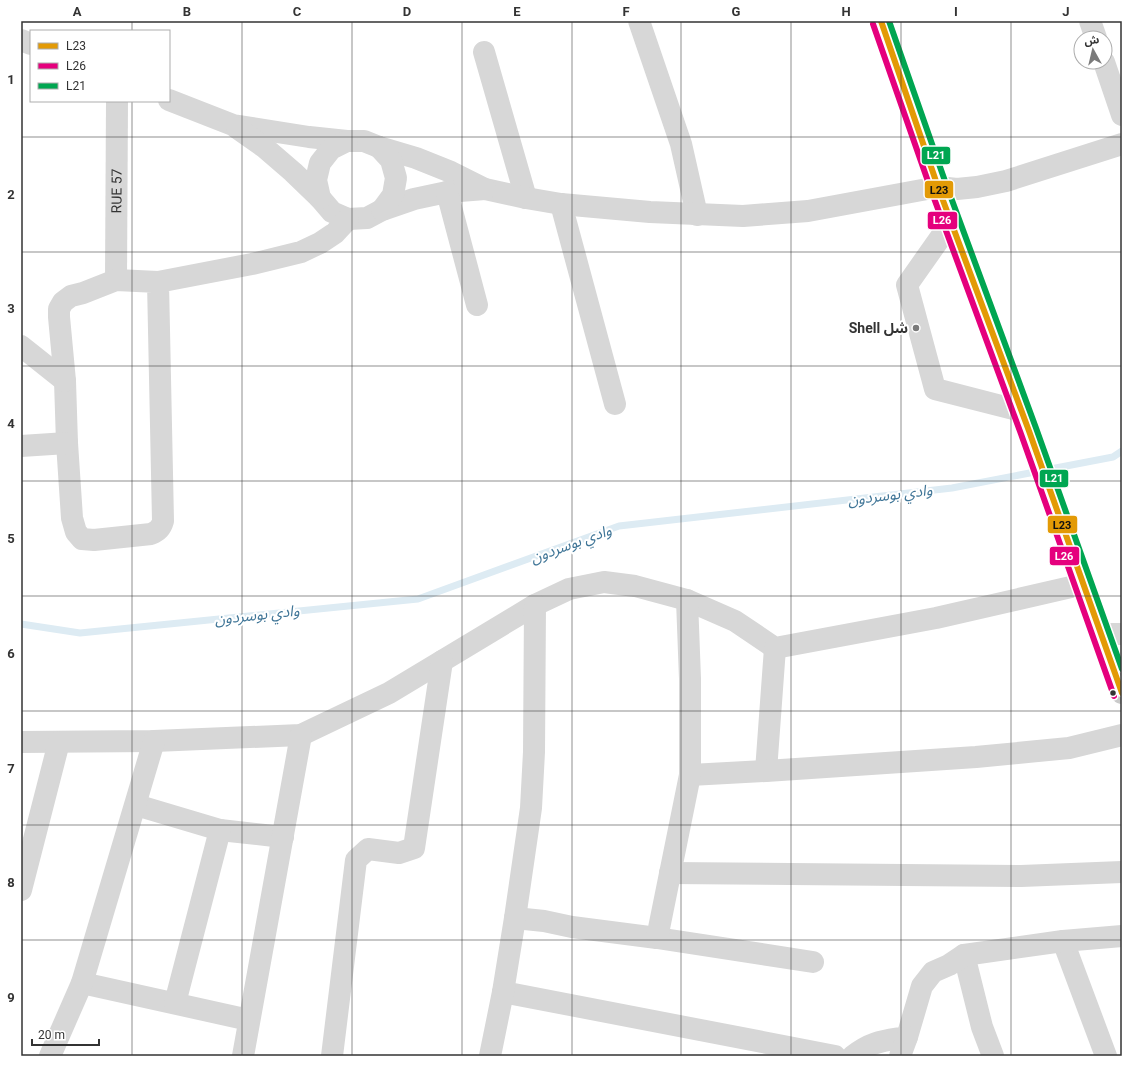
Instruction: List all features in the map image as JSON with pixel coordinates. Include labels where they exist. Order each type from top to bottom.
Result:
[{"type":"main road","points":[[881,21],[938,187],[952,221],[1084,584],[1112,634],[1122,693]]},
{"type":"street","points":[[638,21],[681,144],[697,215]]},
{"type":"street","points":[[484,52],[526,198]]},
{"type":"street","points":[[1107,70],[1122,115]]},
{"type":"street","points":[[170,100],[233,125],[294,135],[347,141],[364,141],[416,158],[451,172],[485,189],[526,198],[561,204],[697,215],[743,216],[808,211],[938,187],[957,189],[977,187],[1006,181],[1122,144]]},
{"type":"street","name":"RUE 57","points":[[116,280],[117,102]]},
{"type":"street","points":[[233,125],[264,147],[293,172],[332,212],[348,219],[366,218],[382,210],[414,199],[446,192],[485,189]]},
{"type":"street","points":[[320,198],[316,180],[320,163],[331,149],[347,141]]},
{"type":"street","points":[[379,147],[391,160],[396,178],[393,196],[382,210]]},
{"type":"street","points":[[446,192],[477,305]]},
{"type":"street","points":[[561,204],[615,404]]},
{"type":"street","points":[[158,282],[163,521],[159,530],[151,534],[94,540],[82,539],[74,526],[72,518],[67,443],[66,381],[59,317],[59,309],[63,302],[71,296],[84,293],[116,280],[158,282],[252,264],[301,252],[320,243],[335,233],[348,219]]},
{"type":"street","points":[[952,221],[907,285],[935,389],[1021,411]]},
{"type":"street","points":[[21,346],[66,381]]},
{"type":"street","points":[[21,446],[67,443]]},
{"type":"street","points":[[21,742],[154,741],[301,735],[389,693],[535,605],[569,589],[604,582],[635,586],[687,600],[736,621],[775,648],[936,618],[1084,584]]},
{"type":"street","points":[[657,938],[690,775],[690,679],[687,600]]},
{"type":"street","points":[[490,1056],[503,992],[531,808],[534,752],[535,605]]},
{"type":"street","points":[[766,771],[775,648]]},
{"type":"street","points":[[332,1056],[356,860],[368,849],[399,853],[414,848],[442,661]]},
{"type":"street","points":[[243,1056],[301,735]]},
{"type":"street","points":[[690,775],[976,757],[1069,748],[1122,735]]},
{"type":"street","points":[[50,1056],[82,983],[154,741]]},
{"type":"street","points":[[21,890],[59,742]]},
{"type":"street","points":[[136,805],[220,830],[283,837]]},
{"type":"street","points":[[175,1003],[220,830]]},
{"type":"street","points":[[670,873],[1021,876],[1122,872]]},
{"type":"street","points":[[515,918],[813,962]]},
{"type":"street","points":[[853,1056],[862,1049],[874,1043],[904,1046],[922,986],[933,972],[949,965],[964,955],[1064,941],[1122,936]]},
{"type":"street","points":[[1064,941],[1106,1056]]},
{"type":"street","points":[[964,955],[982,1027],[993,1056]]},
{"type":"street","points":[[82,983],[249,1020]]},
{"type":"street","points":[[503,992],[835,1056]]},
{"type":"waterway","name":"وادي بوسردون","points":[[21,624],[80,633],[418,599],[619,526],[952,488],[1113,457],[1122,451]]},
{"type":"transit line","name":"L23","points":[[881,21],[938,187],[1029,431],[1122,693]]},
{"type":"transit line","name":"L21","points":[[889,21],[946,184],[1036,428],[1122,669]]},
{"type":"transit line","name":"L26","points":[[873,24],[931,190],[1021,434],[1114,696]]},
{"type":"place","name":"Shell شل","points":[[916,328]]}]
